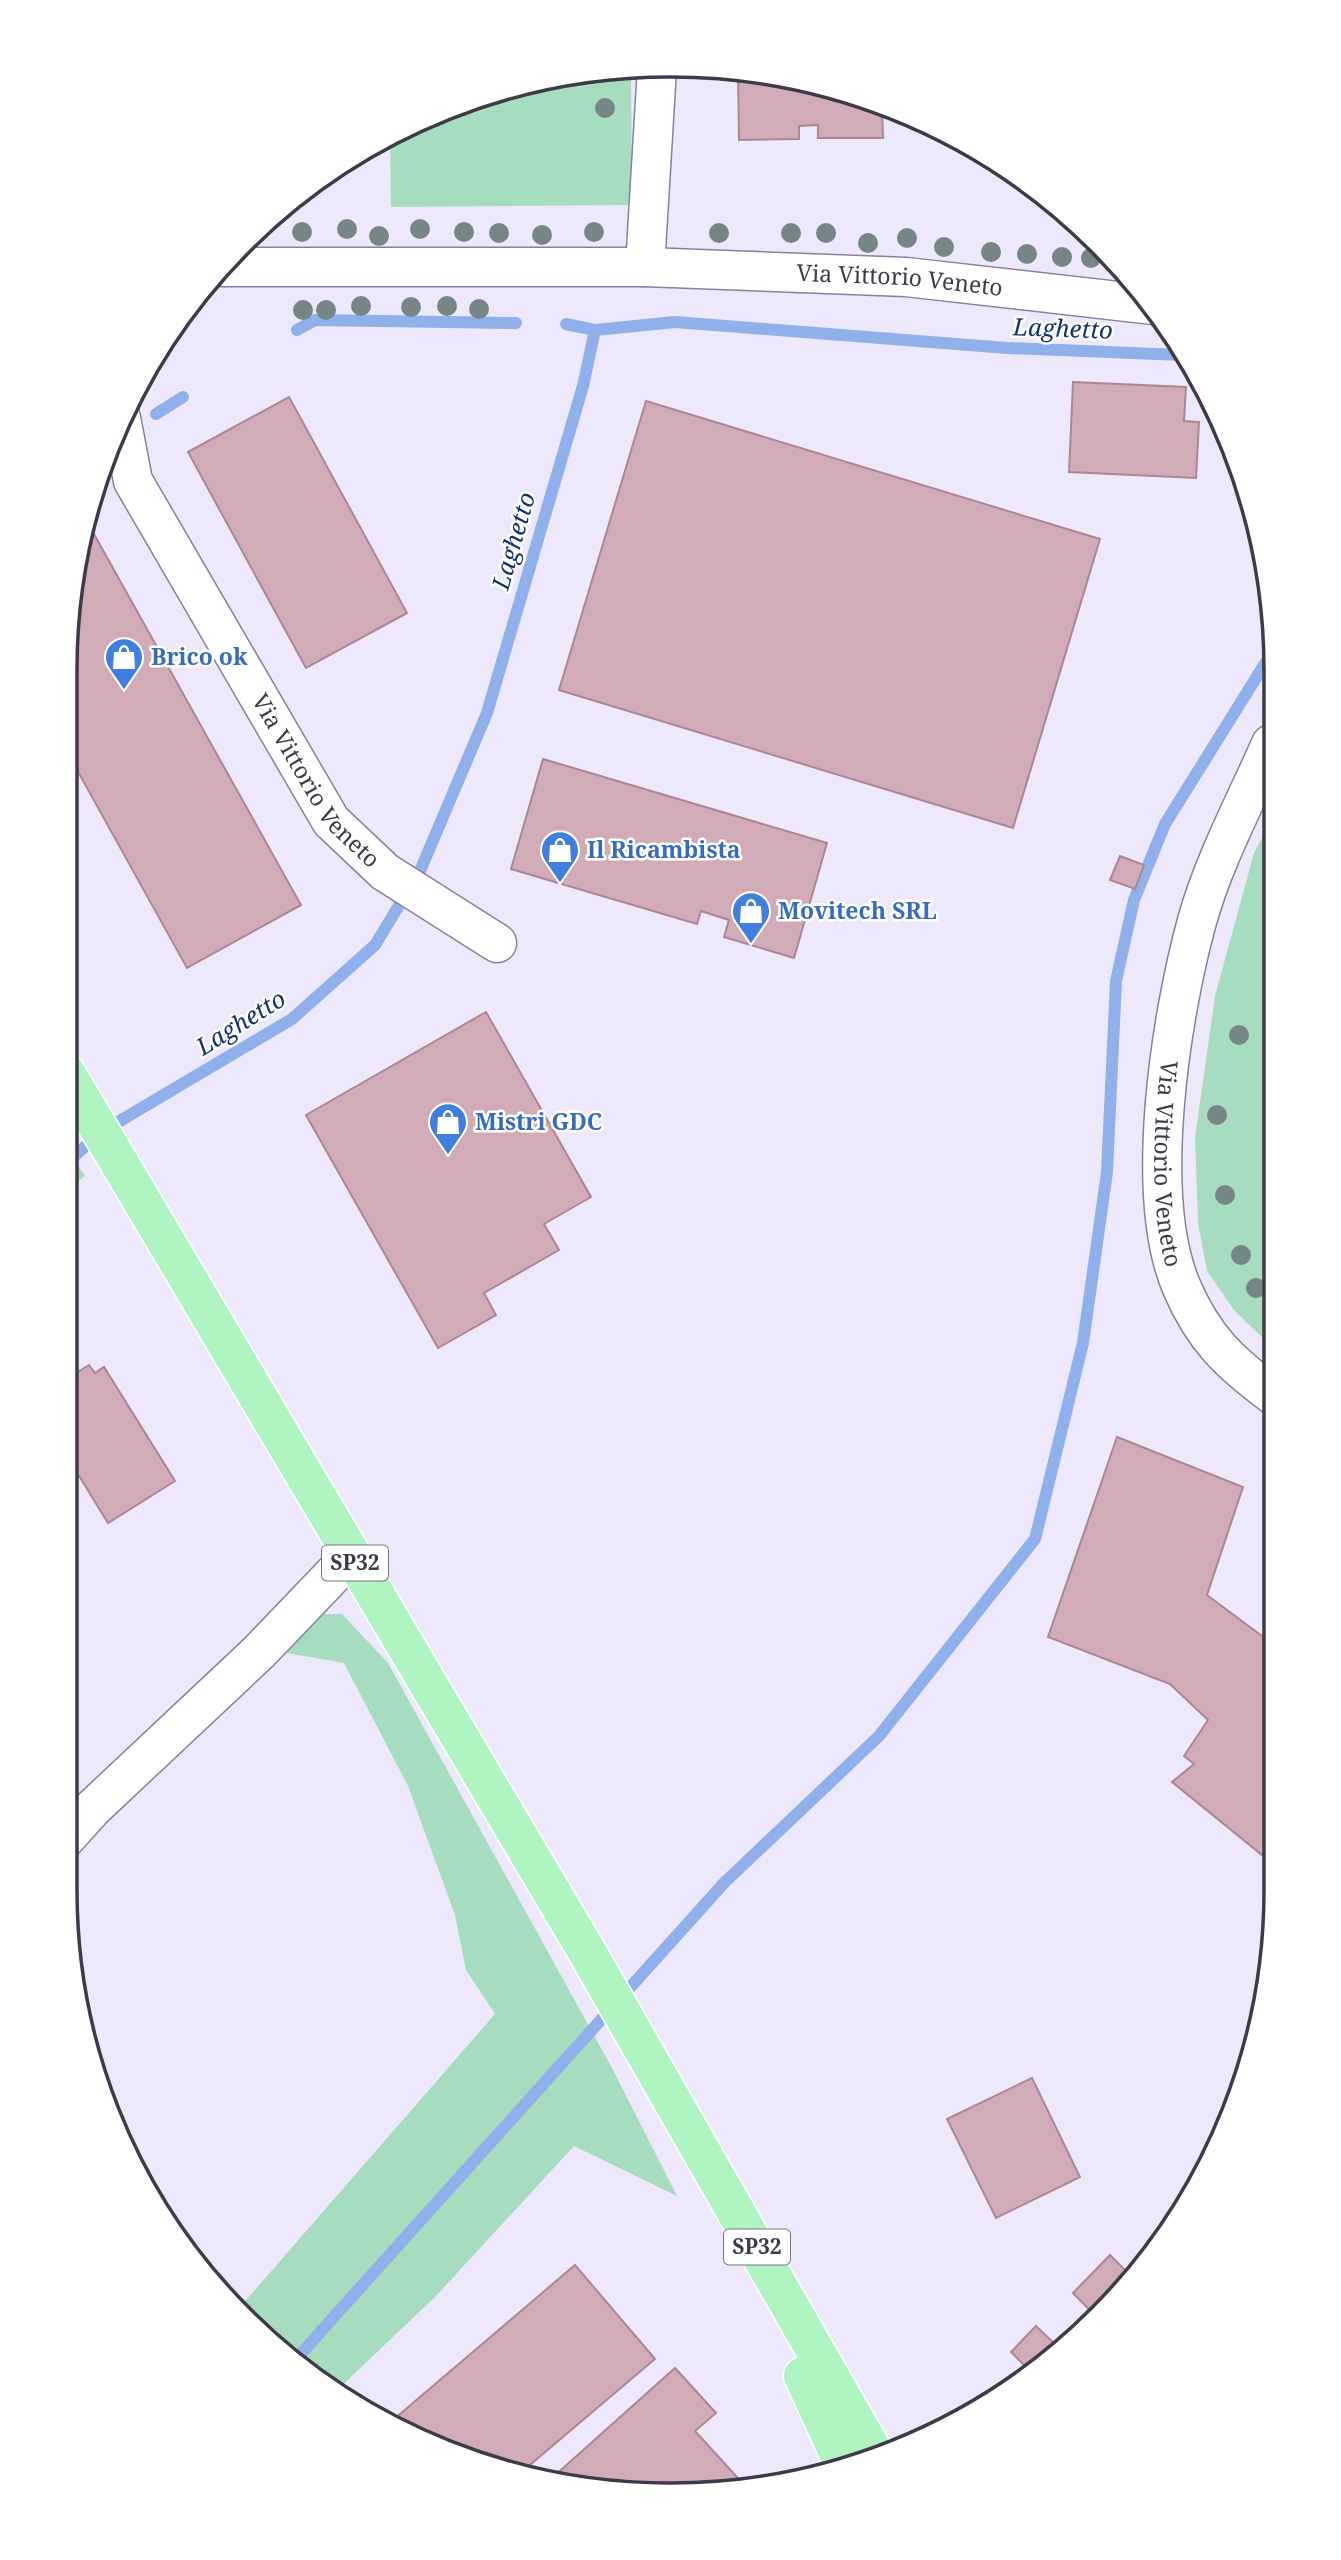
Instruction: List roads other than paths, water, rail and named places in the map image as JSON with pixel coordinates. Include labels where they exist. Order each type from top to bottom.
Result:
[{"type":"main road","name":"SP32","points":[[77,1092],[586,1950],[871,2448]]},
{"type":"main road","points":[[672,2099],[841,2458]]},
{"type":"street","points":[[645,267],[656,77]]},
{"type":"street","name":"Via Vittorio Veneto","points":[[236,267],[645,267],[906,277],[1136,303]]},
{"type":"street","name":"Via Vittorio Veneto","points":[[125,437],[133,481],[148,509],[331,821],[385,873],[497,943]]},
{"type":"street","name":"Via Vittorio Veneto","points":[[1264,762],[1197,920],[1166,1088],[1162,1154],[1170,1252],[1182,1288],[1206,1333],[1234,1366],[1264,1388]]},
{"type":"street","points":[[77,1826],[260,1652],[351,1556]]},
{"type":"waterway","points":[[297,330],[315,320],[516,323]]},
{"type":"waterway","name":"Laghetto","points":[[77,1154],[103,1131],[292,1019],[375,945],[420,871],[487,713],[583,386],[595,330],[675,322],[1007,348],[1172,355]]},
{"type":"waterway","points":[[566,324],[595,330]]},
{"type":"waterway","points":[[156,414],[183,397]]},
{"type":"waterway","points":[[301,2354],[724,1883],[879,1736],[1035,1539],[1083,1343],[1107,1172],[1116,981],[1134,900],[1165,824],[1264,665]]},
{"type":"place","name":"Brico ok","points":[[124,691]]},
{"type":"place","name":"Il Ricambista","points":[[560,884]]},
{"type":"place","name":"Movitech SRL","points":[[751,945]]},
{"type":"place","name":"Mistri GDC","points":[[448,1156]]}]
